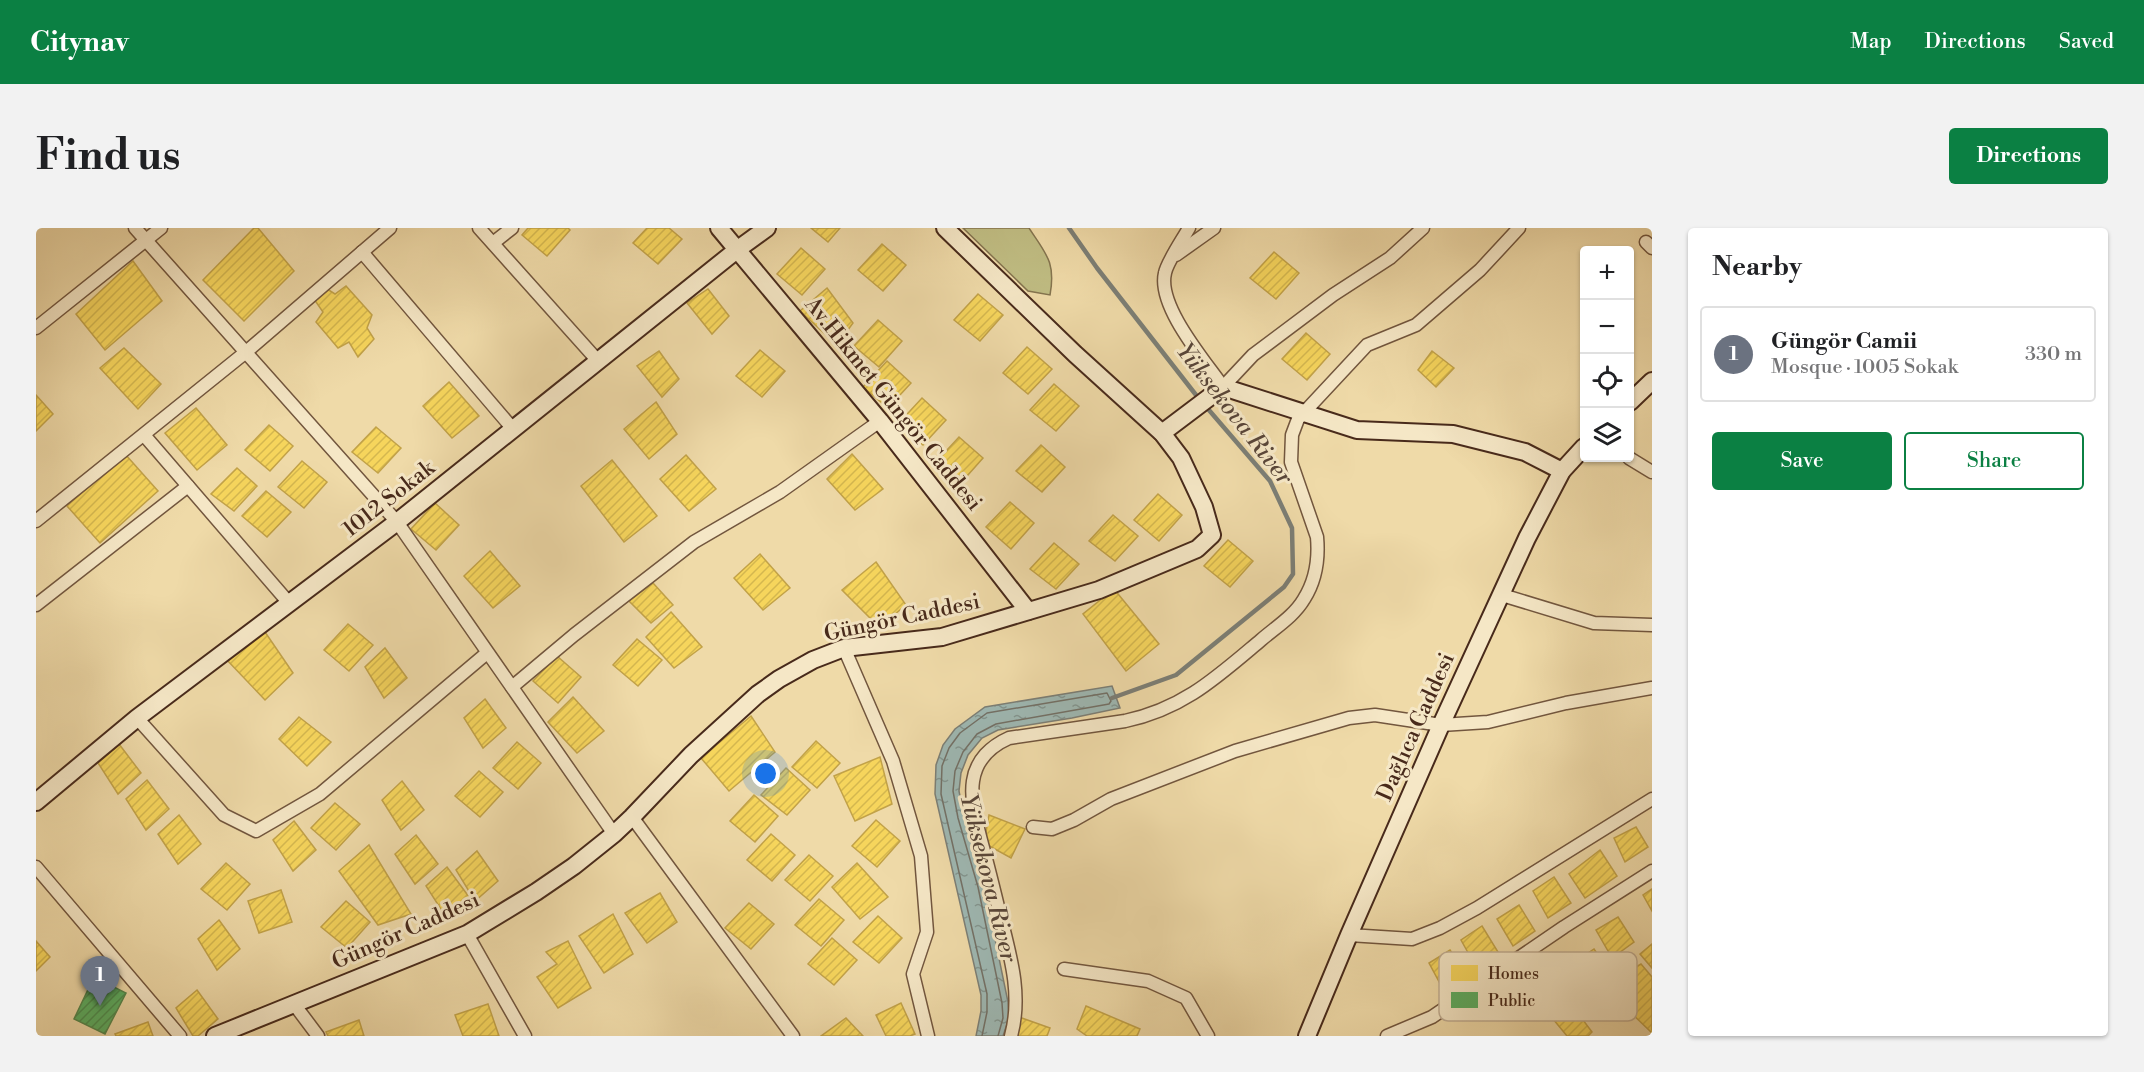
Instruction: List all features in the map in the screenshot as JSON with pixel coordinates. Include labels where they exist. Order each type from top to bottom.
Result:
[{"type":"street","points":[[135,228],[397,522],[614,834]]},
{"type":"street","points":[[36,328],[161,228]]},
{"type":"street","points":[[36,521],[246,352],[390,228]]},
{"type":"street","points":[[479,228],[598,361]]},
{"type":"street","points":[[493,243],[512,228]]},
{"type":"street","name":"Av.Hikmet Güngör Caddesi","points":[[719,228],[880,421],[1028,611]]},
{"type":"street","name":"1012 Sokak","points":[[36,802],[137,718],[397,522],[767,228]]},
{"type":"street","name":"Güngör Caddesi","points":[[215,1036],[467,934],[545,885],[574,866],[614,834],[691,755],[758,694],[813,660],[844,648],[942,637],[1099,590],[1197,549],[1212,535],[1204,507],[1181,459],[1162,433],[1075,354],[945,228]]},
{"type":"street","points":[[1189,228],[1164,274],[1166,296],[1174,319],[1223,387],[1357,430],[1453,434],[1525,452],[1562,471]]},
{"type":"street","points":[[1173,257],[1214,228]]},
{"type":"street","points":[[1162,433],[1223,387],[1253,355],[1333,295],[1390,258],[1423,228]]},
{"type":"street","points":[[1011,1036],[1016,1014],[1014,975],[972,792],[980,762],[993,747],[1009,738],[1133,719],[1172,706],[1208,685],[1295,611],[1310,588],[1315,575],[1318,550],[1317,537],[1290,453],[1292,435],[1303,412],[1367,345],[1416,325],[1480,270],[1519,228]]},
{"type":"street","points":[[362,252],[513,429]]},
{"type":"street","points":[[1634,397],[1652,381]]},
{"type":"street","points":[[512,687],[574,635],[694,542],[780,492],[880,421]]},
{"type":"street","points":[[144,435],[289,603]]},
{"type":"street","name":"Dağlıca Caddesi","points":[[1307,1036],[1440,726],[1527,538],[1562,471],[1580,451]]},
{"type":"street","points":[[1634,461],[1652,472]]},
{"type":"street","points":[[36,605],[188,486]]},
{"type":"street","points":[[1502,595],[1594,623],[1652,625]]},
{"type":"street","points":[[844,648],[893,761],[921,856],[927,932],[913,974],[928,1036]]},
{"type":"street","points":[[137,718],[224,815],[255,831],[320,795],[487,653]]},
{"type":"street","points":[[1033,827],[1052,828],[1074,820],[1110,799],[1235,751],[1349,718],[1375,715],[1440,726],[1488,722],[1566,703],[1652,688]]},
{"type":"street","points":[[1349,935],[1412,939],[1440,928],[1477,908],[1652,799]]},
{"type":"street","points":[[632,817],[793,1036]]},
{"type":"street","points":[[36,867],[180,1036]]},
{"type":"street","points":[[1527,952],[1652,871]]},
{"type":"street","points":[[467,934],[525,1036]]},
{"type":"street","points":[[1065,969],[1148,981],[1186,998],[1208,1036]]},
{"type":"street","points":[[294,1004],[318,1036]]},
{"type":"street","points":[[1387,1036],[1439,1012]]},
{"type":"shaded area","points":[[963,228],[1029,228],[1048,259],[1052,274],[1050,295],[1028,291]]},
{"type":"water","points":[[1112,686],[1120,708],[998,730],[982,738],[968,755],[961,773],[959,791],[964,817],[984,885],[1008,1002],[1009,1018],[1003,1036],[976,1036],[981,1011],[981,995],[935,794],[936,765],[943,745],[955,729],[985,707]]},
{"type":"building: Homes","points":[[254,228],[258,228],[294,271],[244,321],[203,280]]},
{"type":"building: Homes","points":[[528,228],[568,228],[570,230],[547,256],[522,235]]},
{"type":"building: Homes","points":[[647,228],[669,228],[682,239],[658,264],[633,243]]},
{"type":"building: Homes","points":[[811,228],[840,228],[828,242]]},
{"type":"building: Homes","points":[[882,244],[906,265],[883,291],[858,270]]},
{"type":"building: Homes","points":[[801,248],[825,269],[802,295],[777,274]]},
{"type":"building: Homes","points":[[1274,252],[1299,273],[1276,299],[1250,278]]},
{"type":"building: Homes","points":[[133,261],[162,301],[105,350],[76,314]]},
{"type":"building: Homes","points":[[346,286],[372,315],[367,328],[374,339],[358,357],[349,342],[338,348],[316,322],[323,312],[314,299],[324,287],[335,294]]},
{"type":"building: Homes","points":[[827,288],[853,323],[837,345],[800,311]]},
{"type":"building: Homes","points":[[708,289],[729,316],[712,334],[687,303]]},
{"type":"building: Homes","points":[[978,294],[1003,315],[980,341],[954,320]]},
{"type":"building: Homes","points":[[878,320],[902,341],[879,367],[854,346]]},
{"type":"building: Homes","points":[[1306,333],[1330,354],[1307,380],[1282,359]]},
{"type":"building: Homes","points":[[1027,347],[1052,369],[1028,394],[1003,373]]},
{"type":"building: Homes","points":[[124,348],[161,384],[138,409],[100,368]]},
{"type":"building: Homes","points":[[760,350],[785,371],[762,397],[736,376]]},
{"type":"building: Homes","points":[[659,351],[679,379],[662,397],[637,366]]},
{"type":"building: Homes","points":[[1432,351],[1454,368],[1436,387],[1418,370]]},
{"type":"building: Homes","points":[[887,361],[911,383],[888,408],[863,387]]},
{"type":"building: Homes","points":[[449,382],[479,416],[452,438],[423,406]]},
{"type":"building: Homes","points":[[1054,384],[1079,406],[1056,431],[1030,410]]},
{"type":"building: Homes","points":[[36,395],[53,414],[36,431]]},
{"type":"building: Homes","points":[[922,398],[946,420],[923,445],[898,424]]},
{"type":"building: Homes","points":[[656,402],[677,434],[649,459],[624,429]]},
{"type":"building: Homes","points":[[196,408],[227,445],[197,470],[165,433]]},
{"type":"building: Homes","points":[[269,425],[293,446],[270,471],[245,450]]},
{"type":"building: Homes","points":[[376,427],[401,448],[378,473],[352,452]]},
{"type":"building: Homes","points":[[959,437],[983,458],[960,484],[935,463]]},
{"type":"building: Homes","points":[[1041,445],[1065,467],[1042,492],[1016,471]]},
{"type":"building: Homes","points":[[125,454],[158,491],[100,543],[67,506]]},
{"type":"building: Homes","points":[[852,454],[883,489],[855,510],[827,479]]},
{"type":"building: Homes","points":[[686,455],[716,489],[689,511],[660,479]]},
{"type":"building: Homes","points":[[612,460],[657,516],[624,542],[581,486]]},
{"type":"building: Homes","points":[[302,461],[327,482],[304,508],[278,487]]},
{"type":"building: Homes","points":[[237,468],[257,486],[234,511],[211,494]]},
{"type":"building: Homes","points":[[266,491],[291,512],[267,537],[242,516]]},
{"type":"building: Homes","points":[[1158,494],[1182,515],[1159,541],[1134,520]]},
{"type":"building: Homes","points":[[1010,502],[1034,523],[1011,549],[986,527]]},
{"type":"building: Homes","points":[[435,503],[459,525],[436,550],[411,529]]},
{"type":"building: Homes","points":[[1113,515],[1138,536],[1115,561],[1089,541]]},
{"type":"building: Homes","points":[[1228,540],[1253,561],[1230,587],[1204,566]]},
{"type":"building: Homes","points":[[1054,543],[1079,564],[1056,589],[1030,569]]},
{"type":"building: Homes","points":[[490,551],[520,586],[493,608],[464,576]]},
{"type":"building: Homes","points":[[760,554],[790,588],[763,610],[734,578]]},
{"type":"building: Homes","points":[[876,562],[906,605],[879,627],[842,590]]},
{"type":"building: Homes","points":[[653,583],[673,605],[651,623],[629,601]]},
{"type":"building: Homes","points":[[1114,589],[1159,644],[1126,671],[1083,614]]},
{"type":"building: Homes","points":[[671,612],[702,647],[674,668],[646,637]]},
{"type":"building: Homes","points":[[348,624],[373,645],[349,671],[324,650]]},
{"type":"building: Homes","points":[[265,632],[293,673],[265,700],[227,660]]},
{"type":"building: Homes","points":[[637,639],[662,660],[638,686],[613,665]]},
{"type":"building: Homes","points":[[385,648],[407,678],[384,698],[365,667]]},
{"type":"building: Homes","points":[[557,656],[581,677],[558,703],[533,681]]},
{"type":"building: Homes","points":[[573,697],[604,731],[577,753],[548,722]]},
{"type":"building: Homes","points":[[485,699],[506,728],[483,748],[464,718]]},
{"type":"building: Homes","points":[[751,716],[775,752],[729,791],[701,758]]},
{"type":"building: Homes","points":[[299,717],[331,742],[307,766],[279,739]]},
{"type":"building: Homes","points":[[816,741],[840,763],[817,788],[792,767]]},
{"type":"building: Homes","points":[[517,742],[541,763],[518,789],[493,768]]},
{"type":"building: Homes","points":[[119,744],[141,773],[118,794],[98,763]]},
{"type":"building: Homes","points":[[880,757],[892,804],[855,821],[834,776]]},
{"type":"building: Homes","points":[[786,768],[810,790],[787,815],[761,795]]},
{"type":"building: Homes","points":[[479,771],[503,792],[480,817],[455,796]]},
{"type":"building: Homes","points":[[147,780],[169,809],[146,830],[126,799]]},
{"type":"building: Homes","points":[[402,781],[424,810],[401,830],[382,800]]},
{"type":"building: Homes","points":[[754,795],[778,816],[755,842],[730,821]]},
{"type":"building: Homes","points":[[335,803],[360,824],[336,850],[311,828]]},
{"type":"building: Homes","points":[[179,815],[201,844],[178,864],[158,834]]},
{"type":"building: Homes","points":[[989,815],[1025,829],[1011,858],[984,843]]},
{"type":"building: Homes","points":[[876,820],[900,841],[877,867],[852,846]]},
{"type":"building: Homes","points":[[294,821],[316,850],[293,871],[273,840]]},
{"type":"building: Homes","points":[[1636,827],[1648,847],[1625,862],[1614,838]]},
{"type":"building: Homes","points":[[771,834],[795,855],[772,881],[747,860]]},
{"type":"building: Homes","points":[[416,835],[438,864],[415,884],[395,854]]},
{"type":"building: Homes","points":[[369,845],[411,914],[378,925],[339,871]]},
{"type":"building: Homes","points":[[1600,850],[1617,876],[1585,898],[1569,874]]},
{"type":"building: Homes","points":[[477,851],[498,881],[475,901],[456,870]]},
{"type":"building: Homes","points":[[809,855],[833,876],[810,901],[785,880]]},
{"type":"building: Homes","points":[[226,863],[250,884],[227,910],[201,889]]},
{"type":"building: Homes","points":[[857,863],[888,897],[860,919],[832,887]]},
{"type":"building: Homes","points":[[447,867],[469,897],[446,917],[426,886]]},
{"type":"building: Homes","points":[[1554,877],[1571,903],[1548,918],[1533,891]]},
{"type":"building: Homes","points":[[1652,889],[1652,911],[1643,895]]},
{"type":"building: Homes","points":[[281,890],[292,922],[259,933],[248,901]]},
{"type":"building: Homes","points":[[660,893],[677,922],[647,943],[625,913]]},
{"type":"building: Homes","points":[[819,899],[844,920],[821,946],[795,925]]},
{"type":"building: Homes","points":[[346,901],[370,922],[347,948],[321,927]]},
{"type":"building: Homes","points":[[749,903],[774,924],[751,949],[725,928]]},
{"type":"building: Homes","points":[[1519,905],[1535,931],[1513,946],[1497,919]]},
{"type":"building: Homes","points":[[613,914],[633,954],[604,973],[579,936]]},
{"type":"building: Homes","points":[[878,916],[902,938],[879,963],[853,942]]},
{"type":"building: Homes","points":[[1618,917],[1634,942],[1620,952],[1609,952],[1596,930]]},
{"type":"building: Homes","points":[[219,920],[240,949],[217,970],[198,939]]},
{"type":"building: Homes","points":[[1482,926],[1498,952],[1468,952],[1461,940]]},
{"type":"building: Homes","points":[[832,938],[857,960],[834,985],[808,964]]},
{"type":"building: Homes","points":[[36,941],[50,957],[36,971]]},
{"type":"building: Homes","points":[[568,941],[591,988],[558,1008],[537,977],[557,964],[546,952]]},
{"type":"building: Homes","points":[[1652,944],[1652,968],[1640,954]]},
{"type":"building: Homes","points":[[1439,957],[1439,982],[1429,963]]},
{"type":"building: Homes","points":[[1641,964],[1652,977],[1652,1033],[1637,1019],[1637,966]]},
{"type":"building: Homes","points":[[197,990],[218,1019],[198,1036],[193,1036],[176,1008]]},
{"type":"building: Homes","points":[[901,1003],[915,1034],[886,1036],[876,1015]]},
{"type":"building: Homes","points":[[488,1004],[499,1036],[463,1036],[455,1015]]},
{"type":"building: Homes","points":[[1086,1006],[1140,1029],[1137,1036],[1087,1036],[1077,1029]]},
{"type":"building: Homes","points":[[1019,1017],[1050,1028],[1047,1036],[1012,1036]]},
{"type":"building: Homes","points":[[846,1018],[863,1036],[821,1036]]},
{"type":"building: Homes","points":[[359,1020],[364,1036],[328,1036],[326,1032]]},
{"type":"building: Homes","points":[[1555,1021],[1584,1021],[1592,1032],[1588,1036],[1567,1036]]},
{"type":"building: Homes","points":[[148,1022],[153,1036],[116,1036],[115,1034]]},
{"type":"building: Public","points":[[94,977],[126,993],[105,1034],[74,1019]]},
{"type":"waterway","name":"Yüksekova River","points":[[1069,228],[1097,268],[1196,395],[1270,481],[1292,528],[1293,574],[1284,587],[1176,675],[1112,698]]},
{"type":"place","name":"Güngör Camii","points":[[100,1006]]}]
